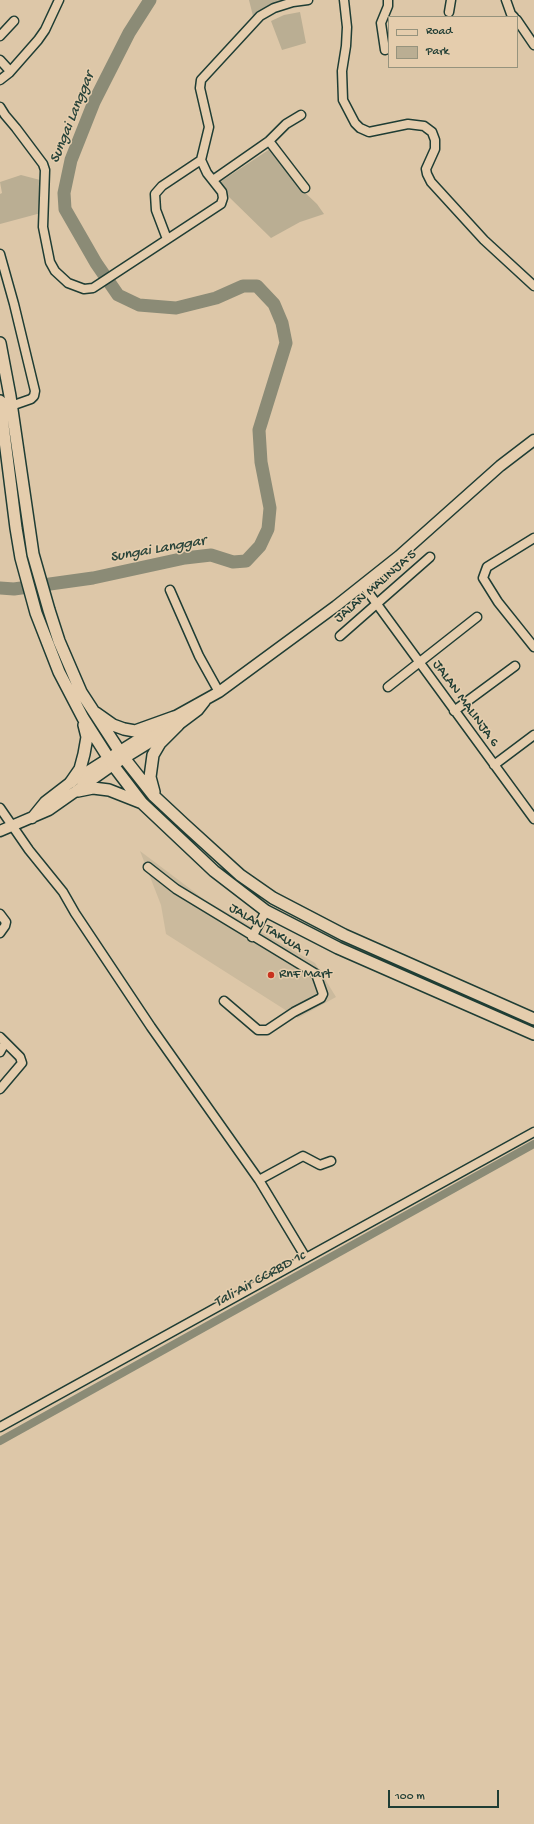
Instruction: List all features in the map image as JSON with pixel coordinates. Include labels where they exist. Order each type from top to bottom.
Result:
[{"type":"highway","points":[[0,343],[33,554],[49,610],[70,668],[92,711],[121,754],[154,796],[224,862],[273,898],[344,935],[534,1019]]},
{"type":"highway","points":[[0,401],[1,420],[16,528],[26,576],[36,613],[59,672],[83,718],[110,761],[142,803],[219,875],[266,911],[338,948],[534,1034]]},
{"type":"highway","points":[[92,711],[113,725],[135,731],[176,721]]},
{"type":"highway","points":[[83,718],[87,737],[84,754],[74,787],[109,790],[142,803]]},
{"type":"highway","points":[[154,796],[150,777],[153,755],[176,721]]},
{"type":"main road","points":[[0,831],[50,810],[74,787],[110,761],[176,721],[198,710],[206,700],[271,655],[363,585],[399,556],[500,466],[534,440]]},
{"type":"street","points":[[0,80],[10,71],[45,30],[59,0]]},
{"type":"street","points":[[0,107],[39,158],[45,170],[43,227],[50,262],[55,271],[68,283],[84,289],[92,288],[113,276],[221,204],[223,198],[222,192],[203,166],[201,160],[208,127],[200,88],[201,80],[260,16],[274,8],[293,2],[308,0]]},
{"type":"street","points":[[344,0],[347,27],[342,71],[343,100],[355,124],[369,132],[408,124],[424,126],[432,132],[435,140],[435,149],[426,169],[431,182],[484,240],[534,286]]},
{"type":"street","points":[[385,50],[381,23],[388,6],[388,0]]},
{"type":"street","points":[[449,12],[451,0]]},
{"type":"street","points":[[506,0],[513,16]]},
{"type":"street","points":[[0,36],[14,21]]},
{"type":"street","points":[[518,21],[534,45]]},
{"type":"street","points":[[0,60],[10,71]]},
{"type":"street","points":[[213,180],[269,141],[286,124],[301,115]]},
{"type":"street","points":[[269,141],[305,188]]},
{"type":"street","points":[[167,239],[156,210],[155,194],[162,186],[201,160]]},
{"type":"street","points":[[0,254],[14,304],[34,391],[34,396],[31,399],[11,406]]},
{"type":"street","points":[[534,538],[486,568],[483,578],[498,602],[534,647]]},
{"type":"street","name":"JALAN MALINJA 5","points":[[340,636],[430,557]]},
{"type":"street","name":"JALAN MALINJA 6","points":[[363,585],[534,819]]},
{"type":"street","points":[[170,590],[199,656],[218,692]]},
{"type":"street","points":[[388,687],[477,617]]},
{"type":"street","points":[[454,711],[515,666]]},
{"type":"street","points":[[494,765],[534,735]]},
{"type":"street","points":[[0,808],[29,850],[63,892],[75,913],[151,1027],[260,1180],[306,1258]]},
{"type":"street","name":"JALAN TAKWA 1","points":[[148,867],[176,890],[316,974],[323,994],[321,998],[294,1012],[267,1030],[258,1030],[224,1001]]},
{"type":"street","points":[[252,936],[266,911]]},
{"type":"street","points":[[0,914],[6,922],[6,926],[0,933]]},
{"type":"street","points":[[0,1052],[2,1040]]},
{"type":"street","points":[[0,1089],[22,1063],[20,1057],[2,1040]]},
{"type":"street","points":[[0,1427],[534,1132]]},
{"type":"street","points":[[260,1180],[303,1156],[320,1165],[330,1161]]},
{"type":"shaded area","points":[[140,851],[205,900],[315,963],[336,997],[298,1018],[166,934],[161,905]]},
{"type":"green space","points":[[249,0],[291,0],[254,20]]},
{"type":"green space","points":[[300,12],[306,43],[282,50],[271,21],[284,15]]},
{"type":"green space","points":[[273,147],[298,186],[317,204],[324,214],[300,222],[271,238],[229,197],[220,187],[220,182]]},
{"type":"green space","points":[[21,175],[44,181],[41,213],[0,224],[0,194],[2,193],[0,182]]},
{"type":"waterway","name":"Sungai Langgar","points":[[0,588],[14,589],[93,578],[185,558],[211,555],[233,562],[246,561],[260,546],[268,529],[270,508],[261,462],[259,430],[286,343],[282,323],[274,304],[257,286],[243,286],[216,298],[176,308],[139,305],[118,295],[96,263],[65,209],[64,193],[71,160],[94,102],[129,33],[150,0]]},
{"type":"waterway","name":"Tali Air CCRBD 1c","points":[[0,1441],[534,1144]]},
{"type":"place","name":"RnF Mart","points":[[271,975]]}]
